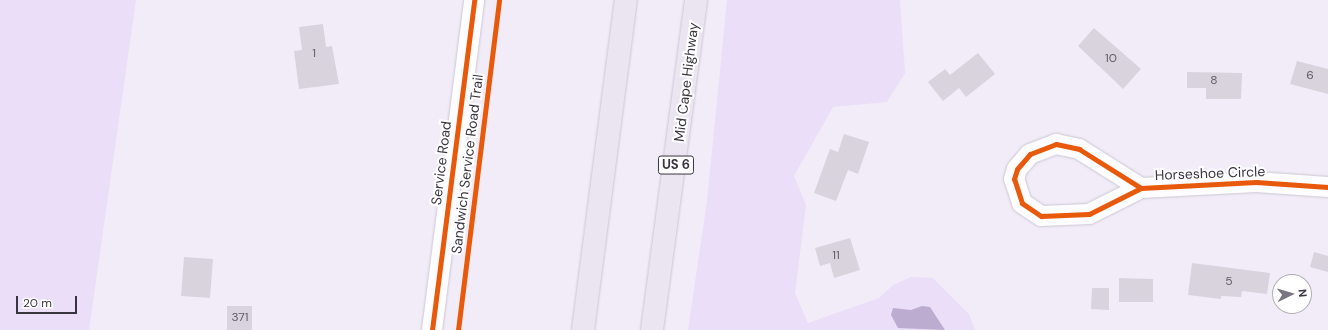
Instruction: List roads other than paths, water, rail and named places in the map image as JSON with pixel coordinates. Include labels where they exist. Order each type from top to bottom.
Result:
[{"type":"highway","points":[[583,330],[626,0]]},
{"type":"highway","name":"Mid Cape Highway","points":[[652,330],[696,0]]},
{"type":"street","name":"Service Road","points":[[432,330],[474,0]]},
{"type":"street","name":"Horseshoe Circle","points":[[1141,188],[1079,149],[1056,144],[1030,154],[1017,169],[1014,179],[1022,203],[1041,216],[1053,218],[1089,214],[1141,188],[1256,182],[1328,187]]}]
